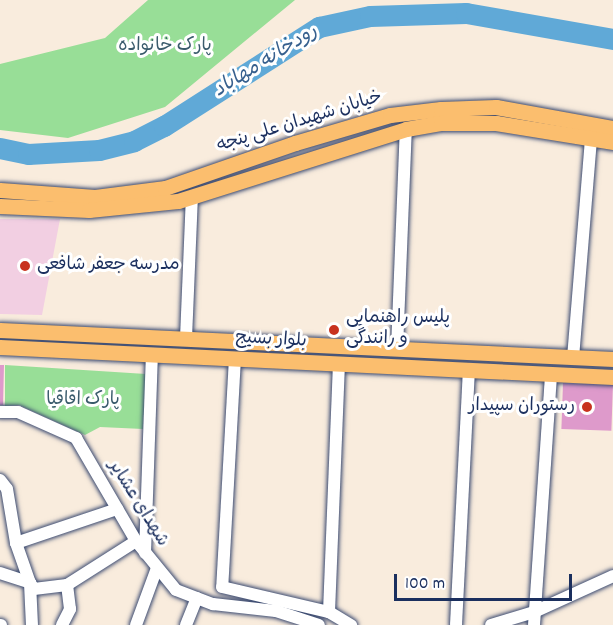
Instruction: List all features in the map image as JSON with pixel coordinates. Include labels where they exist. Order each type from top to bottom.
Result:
[{"type":"main road","name":"خیابان شهیدان علی پنجه","points":[[0,190],[95,196],[165,188],[193,177],[390,115],[441,109],[496,107],[613,128]]},
{"type":"main road","name":"خیابان شهیدان علی پنجه","points":[[0,206],[89,210],[192,197],[406,129],[441,123],[496,123],[613,142]]},
{"type":"main road","points":[[192,197],[193,177]]},
{"type":"main road","name":"بلوار بسیج","points":[[0,330],[613,359]]},
{"type":"main road","name":"بلوار بسیج","points":[[0,347],[613,377]]},
{"type":"street","points":[[397,349],[406,129]]},
{"type":"street","points":[[573,358],[591,139]]},
{"type":"street","points":[[186,338],[192,197]]},
{"type":"street","points":[[145,554],[152,354]]},
{"type":"street","points":[[235,358],[222,587],[329,612],[351,625]]},
{"type":"street","points":[[329,612],[339,363]]},
{"type":"street","points":[[456,625],[469,370]]},
{"type":"street","points":[[534,625],[550,374]]},
{"type":"street","name":"شهدای عشایر","points":[[0,412],[18,412],[75,438],[136,541],[176,590],[213,604],[276,611],[319,625]]},
{"type":"street","points":[[0,480],[7,489],[16,543],[34,589],[67,585],[136,541]]},
{"type":"street","points":[[16,543],[117,509]]},
{"type":"street","points":[[136,625],[157,568]]},
{"type":"street","points":[[0,573],[30,583]]},
{"type":"street","points":[[491,625],[534,612],[613,576]]},
{"type":"street","points":[[30,583],[32,625]]},
{"type":"street","points":[[62,625],[70,609],[67,585]]},
{"type":"street","points":[[186,625],[197,598]]},
{"type":"shaded area","name":"مدرسه جعفر شافعی","points":[[0,219],[60,219],[42,315],[0,314]]},
{"type":"green space","name":"پارک خانواده","points":[[148,0],[295,0],[165,107],[68,138],[0,130],[0,64],[105,38]]},
{"type":"green space","name":"پارک اقاقیا","points":[[5,365],[146,374],[143,429],[100,427],[85,435],[19,405],[5,406]]},
{"type":"building","points":[[0,365],[4,365],[3,405],[0,405]]},
{"type":"building","name":"رستوران سپیدار","points":[[563,383],[613,385],[611,431],[561,429]]},
{"type":"waterway","name":"رودخانه مهاباد","points":[[0,148],[28,154],[99,150],[134,141],[164,126],[319,27],[370,16],[466,13],[613,39]]},
{"type":"place","name":"مدرسه جعفر شافعی","points":[[25,266]]},
{"type":"place","name":"پلیس راهنمایی و رانندگی","points":[[334,330]]},
{"type":"place","name":"رستوران سپیدار","points":[[587,407]]}]
